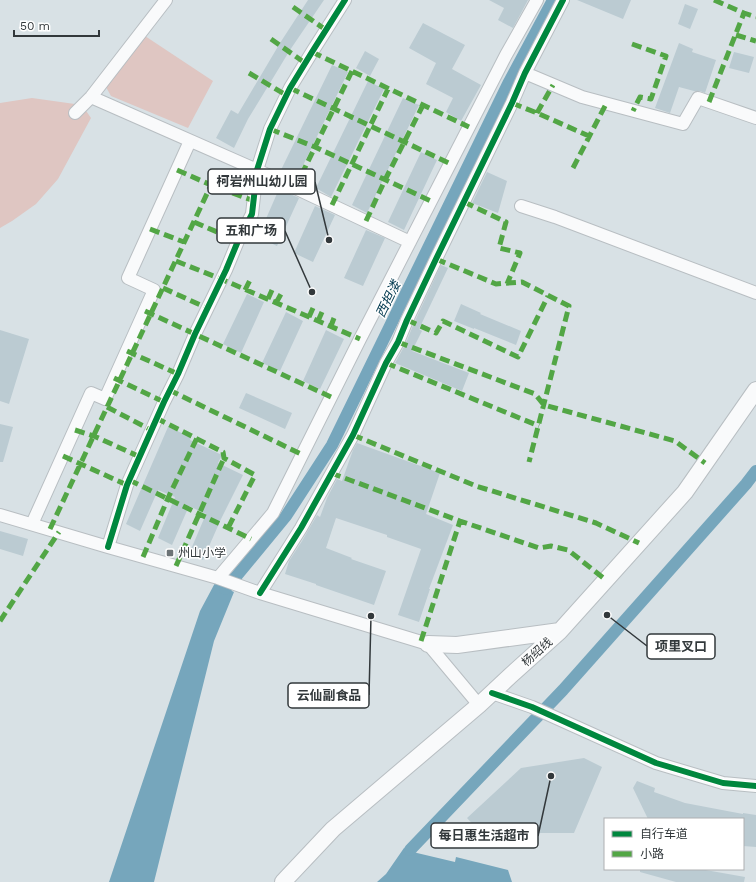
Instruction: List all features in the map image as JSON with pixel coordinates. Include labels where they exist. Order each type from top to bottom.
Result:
[{"type":"main road","name":"杨绍线","points":[[284,882],[333,829],[479,706],[560,631],[685,492],[756,390]]},
{"type":"main road","points":[[428,644],[457,645],[560,631]]},
{"type":"street","points":[[75,113],[91,97],[166,0]]},
{"type":"street","points":[[108,547],[127,485],[195,334],[252,214],[257,170],[270,129],[286,95],[345,0]]},
{"type":"street","points":[[218,578],[274,513],[360,339],[509,51],[537,0]]},
{"type":"street","points":[[260,593],[301,528],[353,435],[525,73],[563,0]]},
{"type":"street","points":[[525,73],[582,97],[683,124],[698,98],[756,118]]},
{"type":"street","points":[[91,97],[257,170],[410,242]]},
{"type":"street","points":[[32,524],[91,393],[105,399],[154,290],[128,278],[190,141]]},
{"type":"street","points":[[521,206],[555,217],[756,293]]},
{"type":"street","points":[[0,515],[218,578],[260,593],[428,644],[479,706]]},
{"type":"street","points":[[492,693],[532,707],[656,763],[723,783],[756,786]]},
{"type":"shaded area","points":[[145,36],[213,81],[188,128],[111,96],[106,87]]},
{"type":"shaded area","points":[[32,98],[82,105],[91,118],[58,179],[36,204],[0,228],[0,103]]},
{"type":"water","points":[[215,583],[234,592],[214,641],[154,882],[109,882],[200,611]]},
{"type":"water","points":[[404,848],[417,853],[455,862],[456,857],[508,870],[512,882],[377,882],[386,874]]},
{"type":"building","points":[[308,0],[324,0],[290,50],[248,119],[234,148],[216,138],[231,110],[238,114],[280,43]]},
{"type":"building","points":[[489,0],[528,0],[513,28],[498,20],[504,8]]},
{"type":"building","points":[[577,0],[631,0],[623,19]]},
{"type":"building","points":[[685,4],[698,9],[690,29],[678,24]]},
{"type":"building","points":[[423,23],[465,45],[452,69],[481,85],[461,121],[446,112],[453,98],[426,84],[436,63],[409,48]]},
{"type":"building","points":[[679,43],[693,49],[692,52],[716,60],[705,93],[679,87],[670,113],[655,108]]},
{"type":"building","points":[[365,51],[379,59],[370,76],[356,68]]},
{"type":"building","points":[[734,52],[754,57],[749,73],[729,68]]},
{"type":"building","points":[[332,65],[348,72],[296,180],[280,172]]},
{"type":"building","points":[[368,81],[384,89],[331,197],[316,188]]},
{"type":"building","points":[[403,98],[419,105],[367,213],[352,205]]},
{"type":"building","points":[[421,152],[437,160],[404,230],[388,222]]},
{"type":"building","points":[[487,172],[507,181],[498,213],[472,203]]},
{"type":"building","points":[[279,189],[299,198],[277,246],[258,237]]},
{"type":"building","points":[[315,206],[335,215],[313,262],[294,253]]},
{"type":"building","points":[[366,230],[385,238],[363,286],[344,278]]},
{"type":"building","points":[[441,265],[448,268],[419,329],[422,331],[412,351],[469,373],[462,391],[395,363],[405,345]]},
{"type":"building","points":[[247,294],[264,302],[241,353],[223,344]]},
{"type":"building","points":[[461,304],[481,313],[480,314],[521,331],[516,345],[454,321]]},
{"type":"building","points":[[286,312],[303,321],[280,371],[262,363]]},
{"type":"building","points":[[0,330],[29,339],[9,404],[0,401]]},
{"type":"building","points":[[326,330],[344,339],[320,389],[303,381]]},
{"type":"building","points":[[246,393],[292,413],[285,429],[239,408]]},
{"type":"building","points":[[0,424],[13,427],[3,462],[0,462]]},
{"type":"building","points":[[168,427],[191,437],[190,440],[222,455],[218,463],[243,475],[203,560],[189,554],[206,514],[189,506],[172,545],[158,538],[175,497],[158,490],[140,531],[126,524]]},
{"type":"building","points":[[357,443],[440,473],[426,514],[453,525],[429,589],[419,622],[398,615],[421,549],[387,537],[387,535],[336,518],[326,548],[352,558],[351,559],[386,571],[374,605],[285,574],[289,561],[317,515],[320,517],[327,498],[337,479],[342,481]]},
{"type":"building","points":[[0,531],[28,539],[23,556],[0,549]]},
{"type":"building","points":[[584,758],[602,767],[574,833],[481,833],[467,818],[521,768]]},
{"type":"building","points":[[637,781],[655,788],[654,792],[685,803],[756,815],[756,847],[744,846],[744,818],[648,818],[633,788]]},
{"type":"building","points":[[640,870],[706,870],[745,877],[744,882],[676,882],[640,872]]},
{"type":"waterway","name":"西担溇","points":[[225,589],[286,516],[332,445],[509,82],[553,0]]},
{"type":"waterway","points":[[410,850],[563,690],[756,471]]},
{"type":"marked path","points":[[714,0],[756,17]]},
{"type":"marked path","points":[[293,7],[326,30]]},
{"type":"marked path","points":[[709,102],[744,13]]},
{"type":"marked path","points":[[736,35],[756,41]]},
{"type":"marked path","points":[[271,39],[305,63]]},
{"type":"marked path","points":[[632,44],[666,56],[651,99],[640,97],[633,111]]},
{"type":"marked path","points":[[312,52],[469,127]]},
{"type":"marked path","points":[[295,188],[352,71]]},
{"type":"marked path","points":[[249,73],[286,95]]},
{"type":"marked path","points":[[537,113],[553,85]]},
{"type":"marked path","points":[[290,88],[451,164]]},
{"type":"marked path","points":[[332,205],[388,89]]},
{"type":"marked path","points":[[512,103],[589,136]]},
{"type":"marked path","points":[[573,168],[606,104]]},
{"type":"marked path","points":[[366,221],[423,105]]},
{"type":"marked path","points":[[270,129],[315,147],[431,201]]},
{"type":"marked path","points":[[177,170],[211,185],[254,201]]},
{"type":"marked path","points":[[50,529],[211,185]]},
{"type":"marked path","points":[[464,202],[506,222],[499,248],[520,253],[507,284]]},
{"type":"marked path","points":[[194,222],[238,241]]},
{"type":"marked path","points":[[150,229],[184,242]]},
{"type":"marked path","points":[[436,259],[496,284],[522,282],[569,306],[529,462]]},
{"type":"marked path","points":[[176,261],[360,339]]},
{"type":"marked path","points":[[245,290],[250,280]]},
{"type":"marked path","points":[[163,288],[207,308]]},
{"type":"marked path","points":[[268,299],[272,290]]},
{"type":"marked path","points":[[276,303],[281,294]]},
{"type":"marked path","points":[[407,320],[436,333],[443,321],[518,357],[548,296]]},
{"type":"marked path","points":[[309,317],[313,308]]},
{"type":"marked path","points":[[145,311],[331,397]]},
{"type":"marked path","points":[[318,321],[322,312]]},
{"type":"marked path","points":[[331,326],[334,318]]},
{"type":"marked path","points":[[398,342],[535,394],[544,405],[675,441],[705,463]]},
{"type":"marked path","points":[[127,351],[178,374]]},
{"type":"marked path","points":[[386,363],[539,426]]},
{"type":"marked path","points":[[114,378],[164,402]]},
{"type":"marked path","points":[[169,390],[303,455]]},
{"type":"marked path","points":[[107,407],[151,430]]},
{"type":"marked path","points":[[156,418],[223,452],[224,458],[255,475],[228,528]]},
{"type":"marked path","points":[[75,430],[94,436],[140,457]]},
{"type":"marked path","points":[[353,435],[476,486],[596,523],[639,543]]},
{"type":"marked path","points":[[143,557],[168,498],[197,438]]},
{"type":"marked path","points":[[63,456],[127,485]]},
{"type":"marked path","points":[[176,566],[224,458]]},
{"type":"marked path","points":[[331,473],[460,521],[539,548],[551,546],[568,550],[606,580]]},
{"type":"marked path","points":[[129,480],[251,539]]},
{"type":"marked path","points":[[421,641],[460,521]]},
{"type":"marked path","points":[[0,621],[59,532]]},
{"type":"cycle path","points":[[108,547],[127,485],[195,334],[252,214],[257,170],[270,129],[290,88],[345,0]]},
{"type":"cycle path","points":[[260,593],[301,528],[353,435],[525,73],[563,0]]},
{"type":"cycle path","points":[[492,693],[532,707],[656,763],[723,783],[756,786]]},
{"type":"place","name":"柯岩州山幼儿园","points":[[329,240]]},
{"type":"place","name":"五和广场","points":[[312,292]]},
{"type":"place","name":"州山小学","points":[[170,553]]},
{"type":"place","name":"项里叉口","points":[[607,615]]},
{"type":"place","name":"云仙副食品","points":[[371,616]]},
{"type":"place","name":"每日惠生活超市","points":[[551,776]]}]
